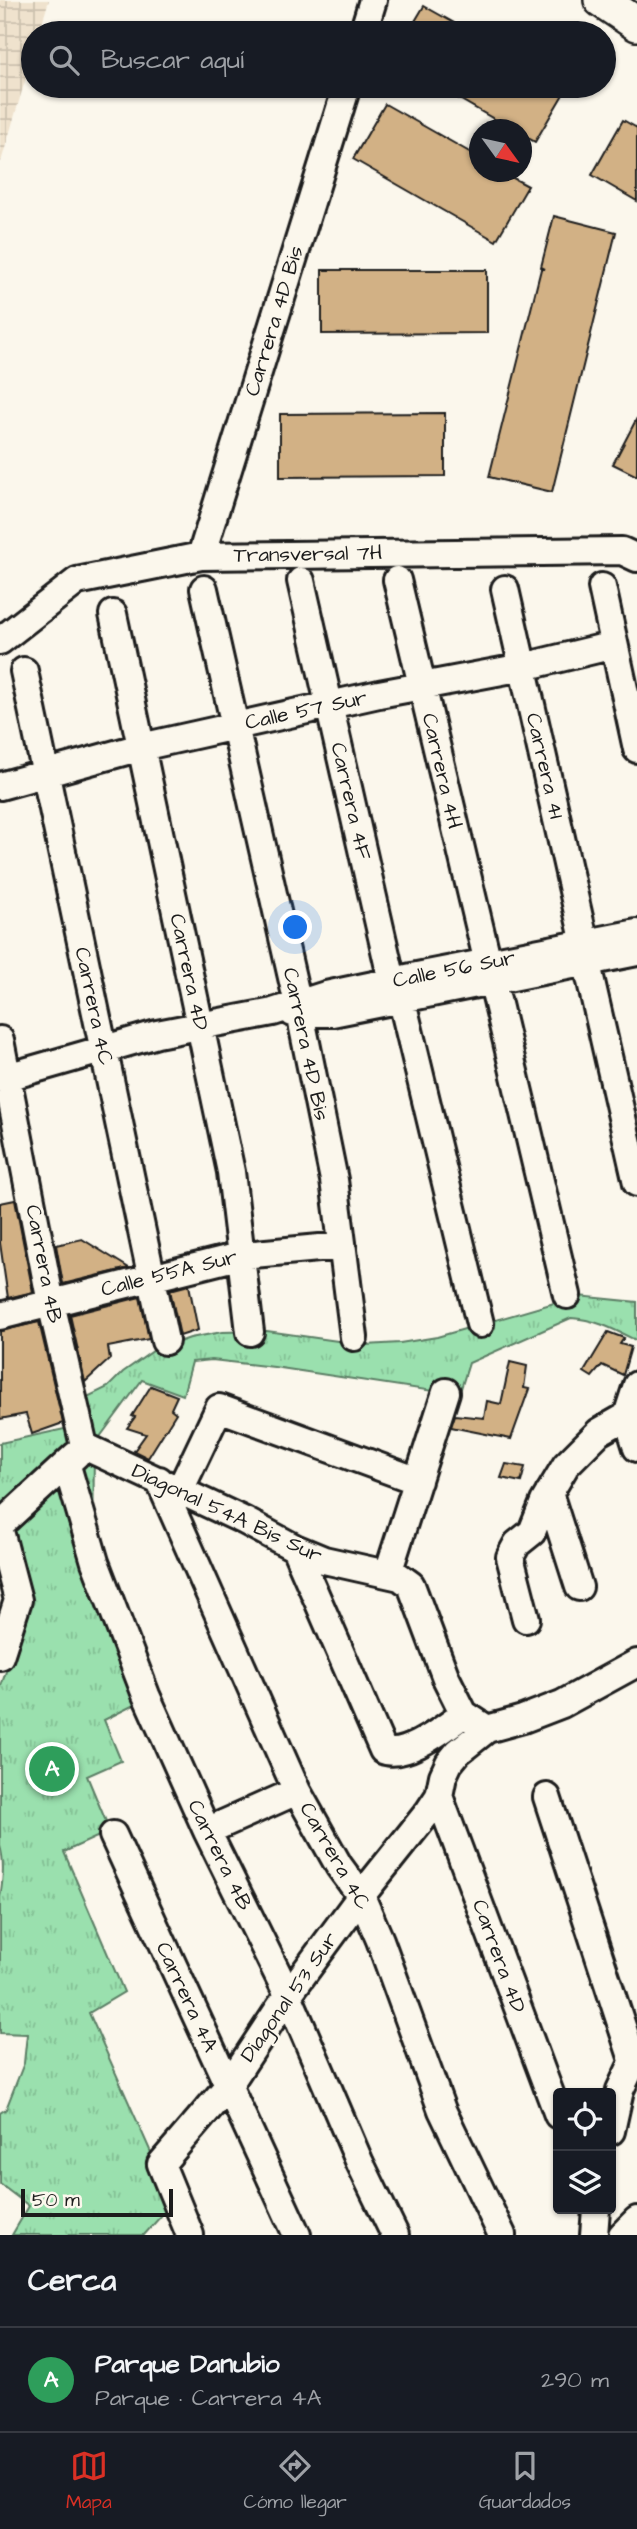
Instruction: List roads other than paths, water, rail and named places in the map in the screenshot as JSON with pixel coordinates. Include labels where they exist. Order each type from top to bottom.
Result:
[{"type":"main road","points":[[601,0],[637,24]]},
{"type":"street","points":[[367,21],[373,0]]},
{"type":"street","name":"Carrera 4D Bis","points":[[201,555],[343,98]]},
{"type":"street","name":"Transversal 7H","points":[[0,640],[77,581],[201,555],[622,551],[637,558]]},
{"type":"street","name":"Carrera 4H","points":[[397,580],[567,1295]]},
{"type":"street","name":"Carrera 4F","points":[[301,581],[397,991],[480,1324]]},
{"type":"street","points":[[602,586],[637,749]]},
{"type":"street","name":"Carrera 4D Bis","points":[[204,589],[235,726],[290,1010],[334,1180],[355,1337]]},
{"type":"street","name":"Carrera 4I","points":[[505,589],[637,1183]]},
{"type":"street","name":"Carrera 4D","points":[[113,614],[231,1172],[243,1255],[250,1332]]},
{"type":"street","name":"Calle 57 Sur","points":[[0,786],[141,747],[330,705],[523,667],[614,645]]},
{"type":"street","name":"Carrera 4C","points":[[24,671],[165,1341]]},
{"type":"street","name":"Calle 56 Sur","points":[[586,954],[637,933]]},
{"type":"street","name":"Calle 56 Sur","points":[[4,1078],[157,1034],[586,954],[637,952]]},
{"type":"street","name":"Carrera 4B","points":[[0,1040],[4,1078],[51,1303],[95,1562],[146,1695],[207,1831],[288,1995],[360,2163],[395,2235]]},
{"type":"street","name":"Calle 55A Sur","points":[[0,1316],[243,1255],[341,1246]]},
{"type":"street","points":[[637,1385],[627,1416],[637,1448]]},
{"type":"street","points":[[446,1392],[418,1481],[400,1579],[464,1714],[487,1729],[523,1719],[562,1704],[637,1663]]},
{"type":"street","points":[[169,1485],[219,1408],[418,1481]]},
{"type":"street","points":[[526,1619],[510,1557],[517,1544],[532,1532],[548,1493],[566,1465],[599,1432],[627,1416]]},
{"type":"street","points":[[0,1656],[18,1600],[0,1528],[75,1456]]},
{"type":"street","name":"Diagonal 54A Bis Sur","points":[[75,1456],[169,1485],[324,1560],[400,1579]]},
{"type":"street","name":"Carrera 4C","points":[[169,1485],[297,1791],[339,1866],[361,1896],[380,1940],[442,2110],[502,2235]]},
{"type":"street","points":[[548,1493],[579,1587]]},
{"type":"street","points":[[295,1548],[383,1750],[390,1753],[407,1750],[464,1714]]},
{"type":"street","name":"Diagonal 53 Sur","points":[[190,2235],[161,2164],[228,2086],[288,1995],[361,1896],[429,1811],[439,1796],[449,1763],[458,1752],[487,1729]]},
{"type":"street","points":[[207,1831],[297,1791]]},
{"type":"street","name":"Carrera 4D","points":[[439,1796],[553,2102]]},
{"type":"street","points":[[547,1797],[635,2057],[620,2090],[616,2108]]},
{"type":"street","name":"Carrera 4A","points":[[113,1835],[297,2235]]},
{"type":"street","points":[[622,2235],[637,2220]]},
{"type":"place","name":"Parque Danubio","points":[[52,1769]]}]
